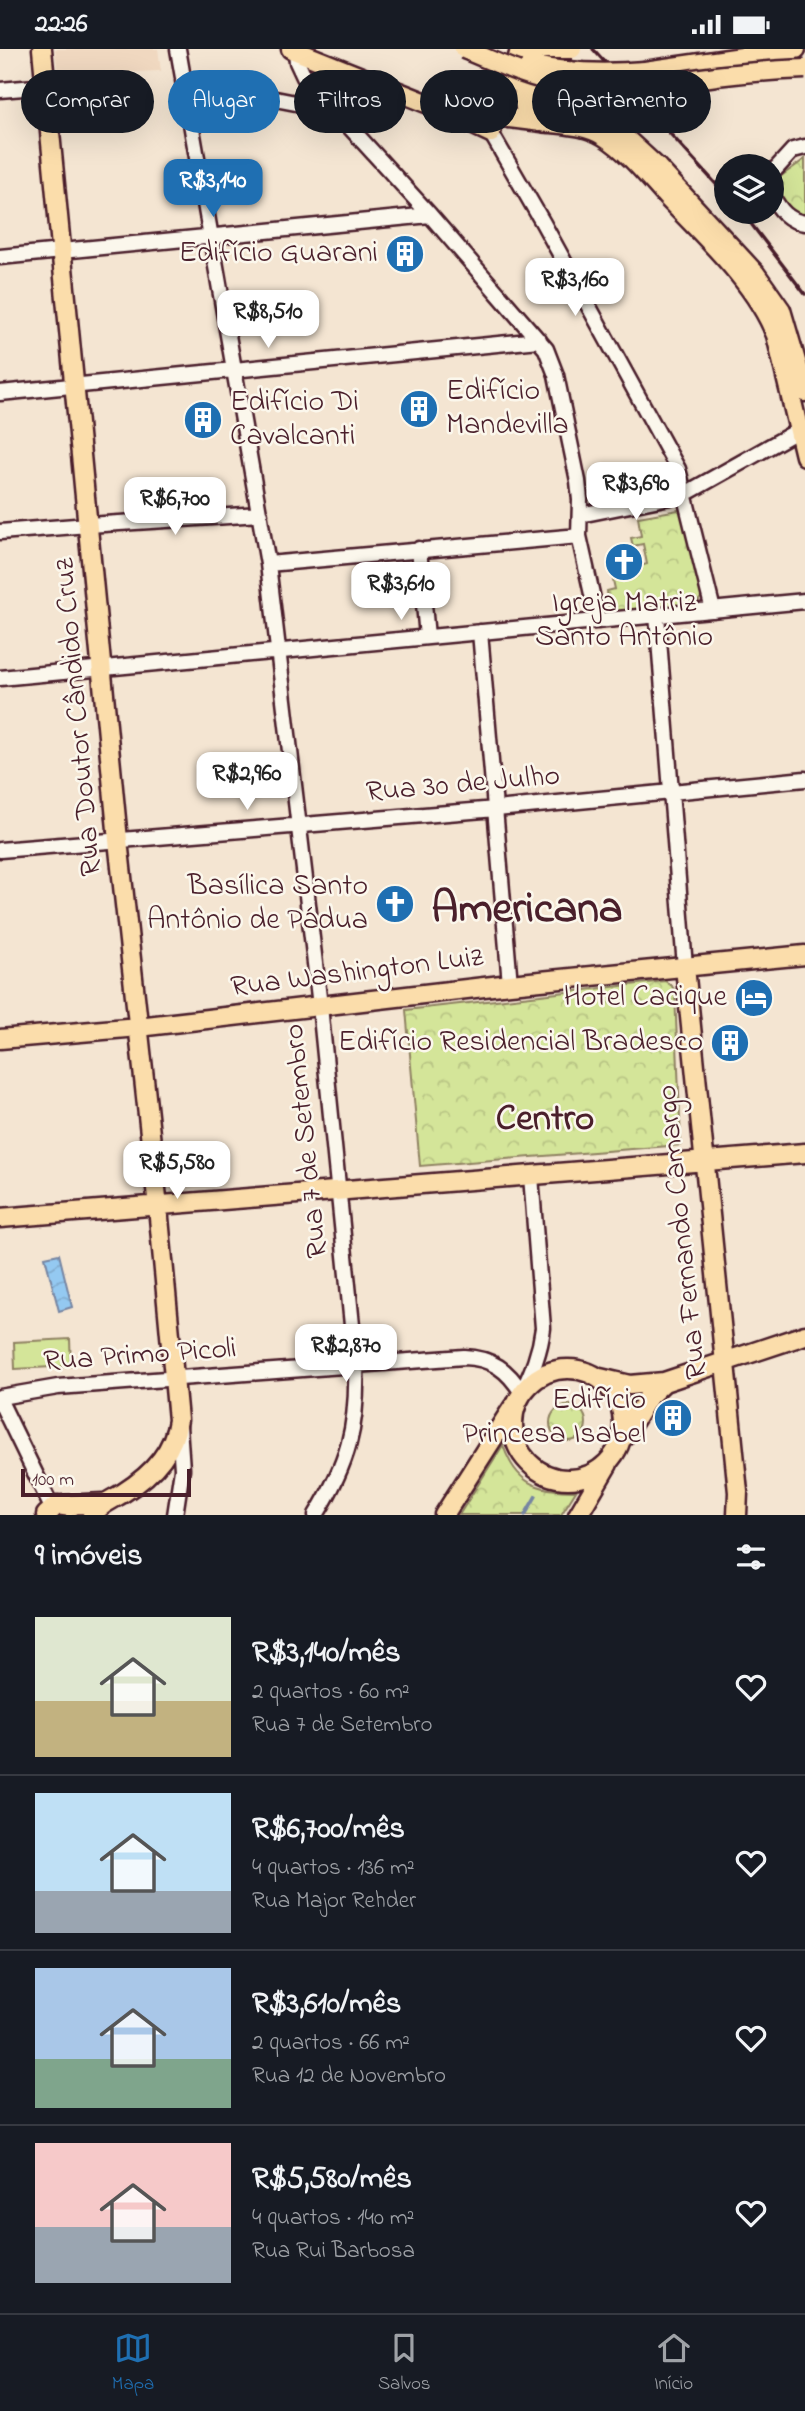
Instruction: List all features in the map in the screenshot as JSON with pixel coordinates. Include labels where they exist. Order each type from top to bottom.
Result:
[{"type":"main road","name":"Rua Doutor Cândido Cruz","points":[[42,49],[45,70]]},
{"type":"main road","points":[[465,49],[541,67],[609,73],[645,71],[796,49]]},
{"type":"main road","points":[[465,49],[540,79],[568,85],[598,87],[624,88],[725,75],[805,69]]},
{"type":"main road","points":[[515,70],[520,49]]},
{"type":"main road","points":[[532,116],[525,108],[523,92],[530,78],[533,60],[531,49],[572,49]]},
{"type":"main road","points":[[545,49],[561,70]]},
{"type":"main road","points":[[294,50],[345,70]]},
{"type":"main road","points":[[519,120],[532,121]]},
{"type":"main road","name":"Rua Doutor Cândido Cruz","points":[[52,133],[118,840],[178,1420]]},
{"type":"main road","points":[[598,133],[611,141],[664,194],[743,280],[769,316],[802,429],[805,456]]},
{"type":"main road","points":[[620,133],[659,168],[755,273],[781,310],[805,392]]},
{"type":"main road","name":"Rua Washington Luiz","points":[[0,1039],[138,1027],[510,984],[805,955]]},
{"type":"main road","name":"Rua Fernando Camargo","points":[[685,967],[724,1362],[738,1492],[744,1515]]},
{"type":"main road","points":[[0,1219],[805,1153]]},
{"type":"main road","points":[[596,1377],[630,1385],[664,1382],[805,1335]]},
{"type":"main road","points":[[444,1515],[520,1396],[536,1378],[560,1369],[585,1371],[596,1377],[614,1394],[620,1404],[623,1429],[615,1452],[598,1470],[587,1475],[563,1478],[542,1473],[528,1462],[517,1445],[513,1422],[520,1396]]},
{"type":"main road","points":[[578,1515],[643,1405],[664,1382]]},
{"type":"main road","points":[[52,1510],[98,1509],[129,1489],[153,1469],[172,1445],[178,1420]]},
{"type":"main road","name":"Rua Fernando Camargo","points":[[737,1515],[738,1492]]},
{"type":"main road","points":[[52,1510],[73,1509],[78,1515]]},
{"type":"street","name":"Rua 7 de Setembro","points":[[178,49],[181,70]]},
{"type":"street","points":[[294,50],[301,70]]},
{"type":"street","points":[[0,90],[21,88]]},
{"type":"street","name":"Rua 7 de Setembro","points":[[192,133],[268,564],[320,1006],[356,1365],[355,1416],[351,1441],[339,1476],[316,1515]]},
{"type":"street","points":[[354,133],[430,215],[550,356],[578,481],[579,536],[598,621]]},
{"type":"street","points":[[495,133],[678,469],[713,610]]},
{"type":"street","points":[[784,160],[793,150],[805,147]]},
{"type":"street","points":[[784,213],[794,222],[805,223]]},
{"type":"street","points":[[0,257],[430,215]]},
{"type":"street","points":[[0,393],[539,340]]},
{"type":"street","points":[[580,515],[685,494],[802,429]]},
{"type":"street","points":[[0,532],[260,514]]},
{"type":"street","points":[[268,564],[579,536]]},
{"type":"street","points":[[419,549],[427,637]]},
{"type":"street","points":[[0,678],[805,601]]},
{"type":"street","points":[[657,615],[685,967]]},
{"type":"street","points":[[480,632],[510,984]]},
{"type":"street","name":"Rua 30 de Julho","points":[[0,851],[496,809],[805,779]]},
{"type":"street","points":[[520,1396],[535,1366],[542,1328],[531,1176]]},
{"type":"street","name":"Rua Primo Picoli","points":[[0,1399],[58,1387],[478,1358],[500,1367],[515,1382],[520,1396]]},
{"type":"street","points":[[0,1399],[52,1510]]},
{"type":"street","points":[[175,1515],[182,1469],[178,1420]]},
{"type":"shaded area","points":[[55,49],[158,49],[161,71],[154,70],[57,70]]},
{"type":"green space","points":[[805,159],[805,219],[792,215],[784,204],[784,174]]},
{"type":"green space","points":[[678,510],[684,514],[703,595],[696,604],[614,612],[609,609],[607,591],[615,589],[613,580],[637,576],[636,567],[647,564],[643,544],[633,546],[631,538],[641,536],[638,517]]},
{"type":"green space","points":[[665,981],[675,992],[681,1145],[420,1166],[406,1010]]},
{"type":"green space","points":[[70,1339],[71,1366],[15,1369],[14,1342]]},
{"type":"green space","points":[[568,1405],[580,1411],[586,1423],[580,1435],[568,1441],[556,1435],[550,1423],[556,1411]]},
{"type":"green space","points":[[503,1445],[514,1469],[530,1483],[550,1489],[576,1491],[561,1515],[459,1515]]},
{"type":"water","points":[[59,1254],[72,1307],[59,1311],[45,1257]]},
{"type":"waterway","points":[[525,1515],[536,1496]]},
{"type":"railway","points":[[593,49],[714,182]]},
{"type":"railway","points":[[751,224],[805,294]]},
{"type":"place","name":"Edifício Guarani","points":[[405,254]]},
{"type":"place","name":"Edifício Mandevilla","points":[[419,409]]},
{"type":"place","name":"Edifício Di Cavalcanti","points":[[203,420]]},
{"type":"place","name":"Igreja Matriz Santo Antônio","points":[[624,562]]},
{"type":"place","name":"Basílica Santo Antônio de Pádua","points":[[395,904]]},
{"type":"place","name":"Hotel Cacique","points":[[754,998]]},
{"type":"place","name":"Edifício Residencial Bradesco","points":[[730,1043]]},
{"type":"place","name":"Edifício Princesa Isabel","points":[[673,1418]]},
{"type":"district","name":"Americana","points":[[527,910]]},
{"type":"district","name":"Centro","points":[[545,1120]]}]
